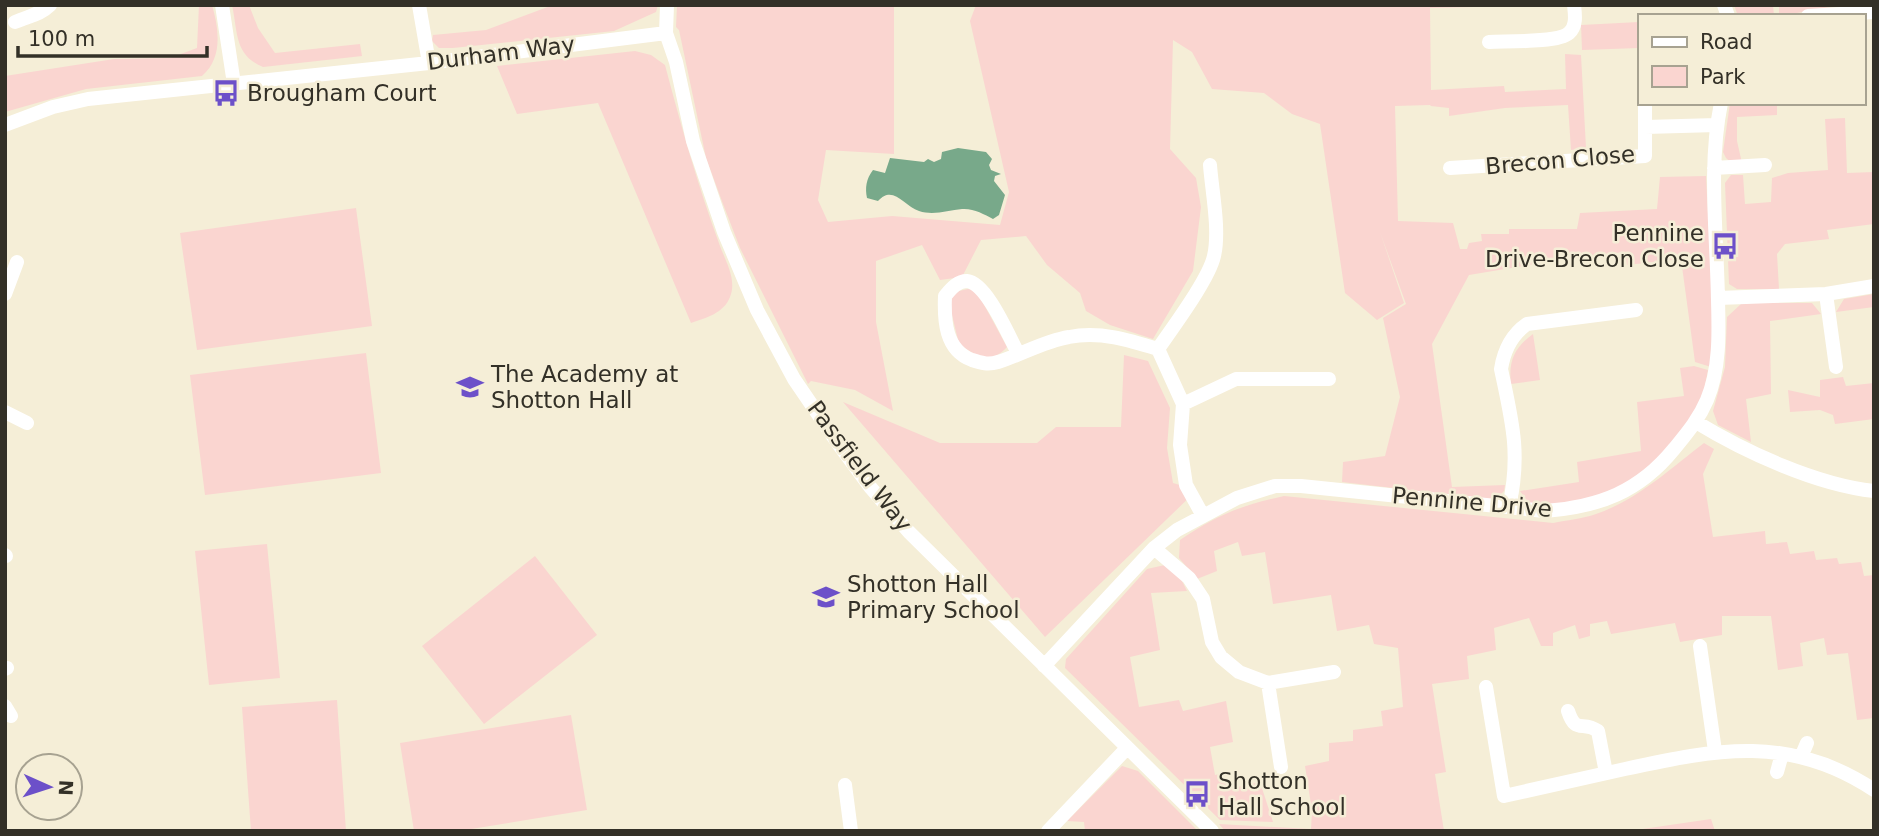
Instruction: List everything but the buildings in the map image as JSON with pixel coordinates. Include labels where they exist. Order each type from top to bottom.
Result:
[{"type":"street","points":[[15,22],[41,13],[50,5]]},
{"type":"street","points":[[222,5],[234,84]]},
{"type":"street","points":[[419,5],[429,63]]},
{"type":"street","name":"Passfield Way","points":[[667,5],[666,33],[676,62],[693,141],[708,188],[757,310],[794,379],[871,488],[909,532],[1212,831]]},
{"type":"street","points":[[1489,42],[1557,38],[1569,33],[1575,22],[1574,5]]},
{"type":"street","points":[[1857,14],[1874,12]]},
{"type":"street","name":"Durham Way","points":[[5,125],[53,107],[88,99],[429,63],[666,33]]},
{"type":"street","name":"Brecon Close","points":[[1450,168],[1645,156],[1645,105]]},
{"type":"street","name":"Pennine Drive","points":[[1044,666],[1154,548],[1177,530],[1202,514],[1237,498],[1275,486],[1323,488],[1545,512],[1578,509],[1613,498],[1647,477],[1696,422],[1708,398],[1715,370],[1719,334],[1714,168],[1721,105]]},
{"type":"street","name":"Brecon Close","points":[[1645,127],[1717,125]]},
{"type":"street","points":[[1158,349],[1214,259],[1216,241],[1210,165]]},
{"type":"street","points":[[1714,168],[1765,165]]},
{"type":"street","points":[[5,294],[17,262]]},
{"type":"street","points":[[1018,353],[988,298],[977,285],[966,281],[955,285],[945,296],[947,331],[953,346],[965,358],[983,364],[997,362],[1068,337],[1092,335],[1124,338],[1158,349],[1183,404],[1180,445],[1186,485],[1202,514]]},
{"type":"street","points":[[1718,298],[1826,294],[1874,286]]},
{"type":"street","points":[[1826,294],[1836,367]]},
{"type":"street","points":[[1509,507],[1516,477],[1516,448],[1501,369],[1503,357],[1515,332],[1527,324],[1636,310]]},
{"type":"street","points":[[1183,404],[1236,379],[1329,379]]},
{"type":"street","points":[[5,412],[27,423]]},
{"type":"street","points":[[1696,422],[1748,451],[1791,468],[1830,482],[1874,491]]},
{"type":"street","points":[[1154,548],[1189,578],[1203,599],[1212,642],[1222,657],[1239,672],[1268,683],[1334,672]]},
{"type":"street","points":[[1699,646],[1715,751]]},
{"type":"street","points":[[1268,683],[1281,767]]},
{"type":"street","points":[[1486,687],[1504,796],[1715,751],[1748,750],[1801,757],[1858,780],[1874,790]]},
{"type":"street","points":[[1568,711],[1572,723],[1576,726],[1592,727],[1598,731],[1606,773]]},
{"type":"street","points":[[1801,757],[1807,743]]},
{"type":"street","points":[[1048,831],[1127,748]]},
{"type":"street","points":[[1777,772],[1783,754]]},
{"type":"street","points":[[845,785],[851,831]]},
{"type":"green space","points":[[199,5],[212,5],[218,43],[213,61],[202,76],[86,89],[5,112],[5,76],[114,59],[170,58],[197,48]]},
{"type":"green space","points":[[232,5],[249,5],[258,28],[275,53],[360,44],[362,56],[263,67],[242,49]]},
{"type":"green space","points":[[553,5],[658,5],[656,12],[614,31],[453,48],[439,48],[432,41],[433,35],[486,30]]},
{"type":"green space","points":[[677,5],[894,5],[894,154],[826,150],[818,200],[828,222],[892,216],[1000,225],[1009,192],[970,21],[976,5],[1475,5],[1430,8],[1431,90],[1504,86],[1505,92],[1566,89],[1565,54],[1581,55],[1586,148],[1571,150],[1568,105],[1505,108],[1449,116],[1449,108],[1430,105],[1395,106],[1398,221],[1453,223],[1460,249],[1467,249],[1469,243],[1482,241],[1481,234],[1509,234],[1509,229],[1577,229],[1580,213],[1657,209],[1660,177],[1706,176],[1714,330],[1711,367],[1695,362],[1681,259],[1627,265],[1625,252],[1469,275],[1432,344],[1452,487],[1505,485],[1504,491],[1495,500],[1342,482],[1343,462],[1385,456],[1400,397],[1383,318],[1406,304],[1380,232],[1404,303],[1377,320],[1345,293],[1320,124],[1292,114],[1264,93],[1212,89],[1192,52],[1173,40],[1170,149],[1196,178],[1201,207],[1193,271],[1153,339],[1110,325],[1086,311],[1080,293],[1047,265],[1026,236],[981,240],[962,277],[940,280],[922,245],[876,261],[876,322],[893,411],[855,390],[811,381],[808,384],[740,248],[706,158],[679,30],[676,27]]},
{"type":"green space","points":[[1734,5],[1773,5],[1774,14],[1737,14]]},
{"type":"green space","points":[[1779,5],[1861,5],[1792,14],[1779,14]]},
{"type":"green space","points":[[1638,22],[1638,48],[1582,50],[1581,25]]},
{"type":"green space","points":[[635,51],[651,55],[665,65],[697,178],[731,278],[732,291],[727,303],[714,314],[691,323],[598,103],[517,114],[497,66]]},
{"type":"green space","points":[[1730,105],[1777,105],[1777,115],[1737,117],[1737,141],[1742,163],[1733,164],[1723,152]]},
{"type":"green space","points":[[1845,118],[1847,173],[1874,172],[1874,224],[1827,230],[1829,239],[1785,244],[1777,254],[1779,289],[1737,289],[1729,284],[1725,183],[1731,175],[1743,175],[1745,204],[1771,202],[1772,178],[1788,173],[1828,170],[1825,119]]},
{"type":"green space","points":[[356,208],[372,326],[197,350],[180,233]]},
{"type":"green space","points":[[976,290],[1007,347],[989,358],[977,355],[959,344],[950,307],[952,297],[959,291]]},
{"type":"green space","points":[[1874,294],[1874,307],[1836,312],[1844,299]]},
{"type":"green space","points":[[1812,303],[1821,314],[1770,321],[1771,394],[1746,399],[1751,442],[1718,425],[1713,411],[1725,367],[1727,317],[1741,304]]},
{"type":"green space","points":[[1533,334],[1540,380],[1511,384],[1514,355]]},
{"type":"green space","points":[[366,353],[381,473],[205,495],[190,375]]},
{"type":"green space","points":[[1124,355],[1148,361],[1170,408],[1167,448],[1173,483],[1197,490],[1045,637],[843,402],[940,443],[1037,443],[1056,427],[1121,427]]},
{"type":"green space","points":[[1694,366],[1708,370],[1700,402],[1679,437],[1651,466],[1634,479],[1598,498],[1567,506],[1530,505],[1520,491],[1579,482],[1577,462],[1641,451],[1637,402],[1684,396],[1680,368]]},
{"type":"green space","points":[[1843,377],[1846,386],[1874,383],[1874,419],[1835,424],[1833,415],[1820,410],[1790,412],[1788,390],[1820,397],[1820,380]]},
{"type":"green space","points":[[1704,443],[1714,449],[1703,474],[1713,537],[1765,531],[1766,544],[1787,542],[1790,554],[1814,551],[1816,560],[1837,558],[1839,564],[1861,562],[1864,576],[1874,575],[1874,718],[1857,720],[1848,653],[1827,655],[1824,638],[1800,643],[1803,666],[1778,670],[1771,616],[1722,616],[1722,635],[1680,642],[1675,623],[1611,634],[1607,621],[1590,624],[1590,636],[1579,639],[1575,625],[1553,633],[1553,646],[1541,646],[1529,618],[1494,628],[1496,650],[1467,656],[1469,679],[1432,684],[1446,772],[1435,774],[1444,831],[1225,831],[1219,824],[1311,829],[1312,811],[1305,766],[1329,761],[1329,743],[1353,741],[1353,730],[1383,726],[1381,711],[1403,707],[1398,648],[1374,644],[1369,625],[1337,631],[1331,595],[1273,604],[1265,552],[1242,556],[1238,542],[1214,551],[1217,571],[1197,579],[1179,558],[1180,540],[1229,512],[1284,496],[1553,523],[1596,514],[1625,501]]},
{"type":"green space","points":[[267,544],[280,678],[209,685],[195,551]]},
{"type":"green space","points":[[535,556],[597,635],[484,724],[422,646]]},
{"type":"green space","points":[[1165,565],[1180,577],[1187,591],[1151,593],[1160,650],[1130,657],[1139,707],[1179,700],[1183,711],[1226,701],[1233,742],[1210,747],[1215,775],[1224,773],[1228,789],[1260,782],[1273,822],[1220,820],[1065,668],[1066,659],[1147,569]]},
{"type":"green space","points":[[337,700],[346,831],[251,831],[242,707]]},
{"type":"green space","points":[[571,715],[587,810],[459,831],[414,831],[400,743]]},
{"type":"green space","points":[[1122,766],[1138,771],[1198,831],[1085,831],[1084,822],[1067,821]]},
{"type":"green space","points":[[1711,819],[1715,831],[1629,831]]},
{"type":"shaded area","points":[[958,148],[986,152],[992,159],[989,165],[991,170],[1001,174],[995,176],[994,181],[1005,195],[999,215],[993,219],[966,209],[936,213],[919,211],[894,195],[883,196],[878,201],[867,198],[867,184],[871,173],[873,170],[885,173],[890,158],[924,162],[928,159],[934,162],[941,159],[942,152]]},
{"type":"place","name":"Brougham Court","points":[[226,93]]},
{"type":"place","name":"Pennine Drive-Brecon Close","points":[[1725,246]]},
{"type":"place","name":"The Academy at Shotton Hall","points":[[470,387]]},
{"type":"place","name":"Shotton Hall Primary School","points":[[826,597]]},
{"type":"place","name":"Shotton Hall School","points":[[1197,794]]}]
